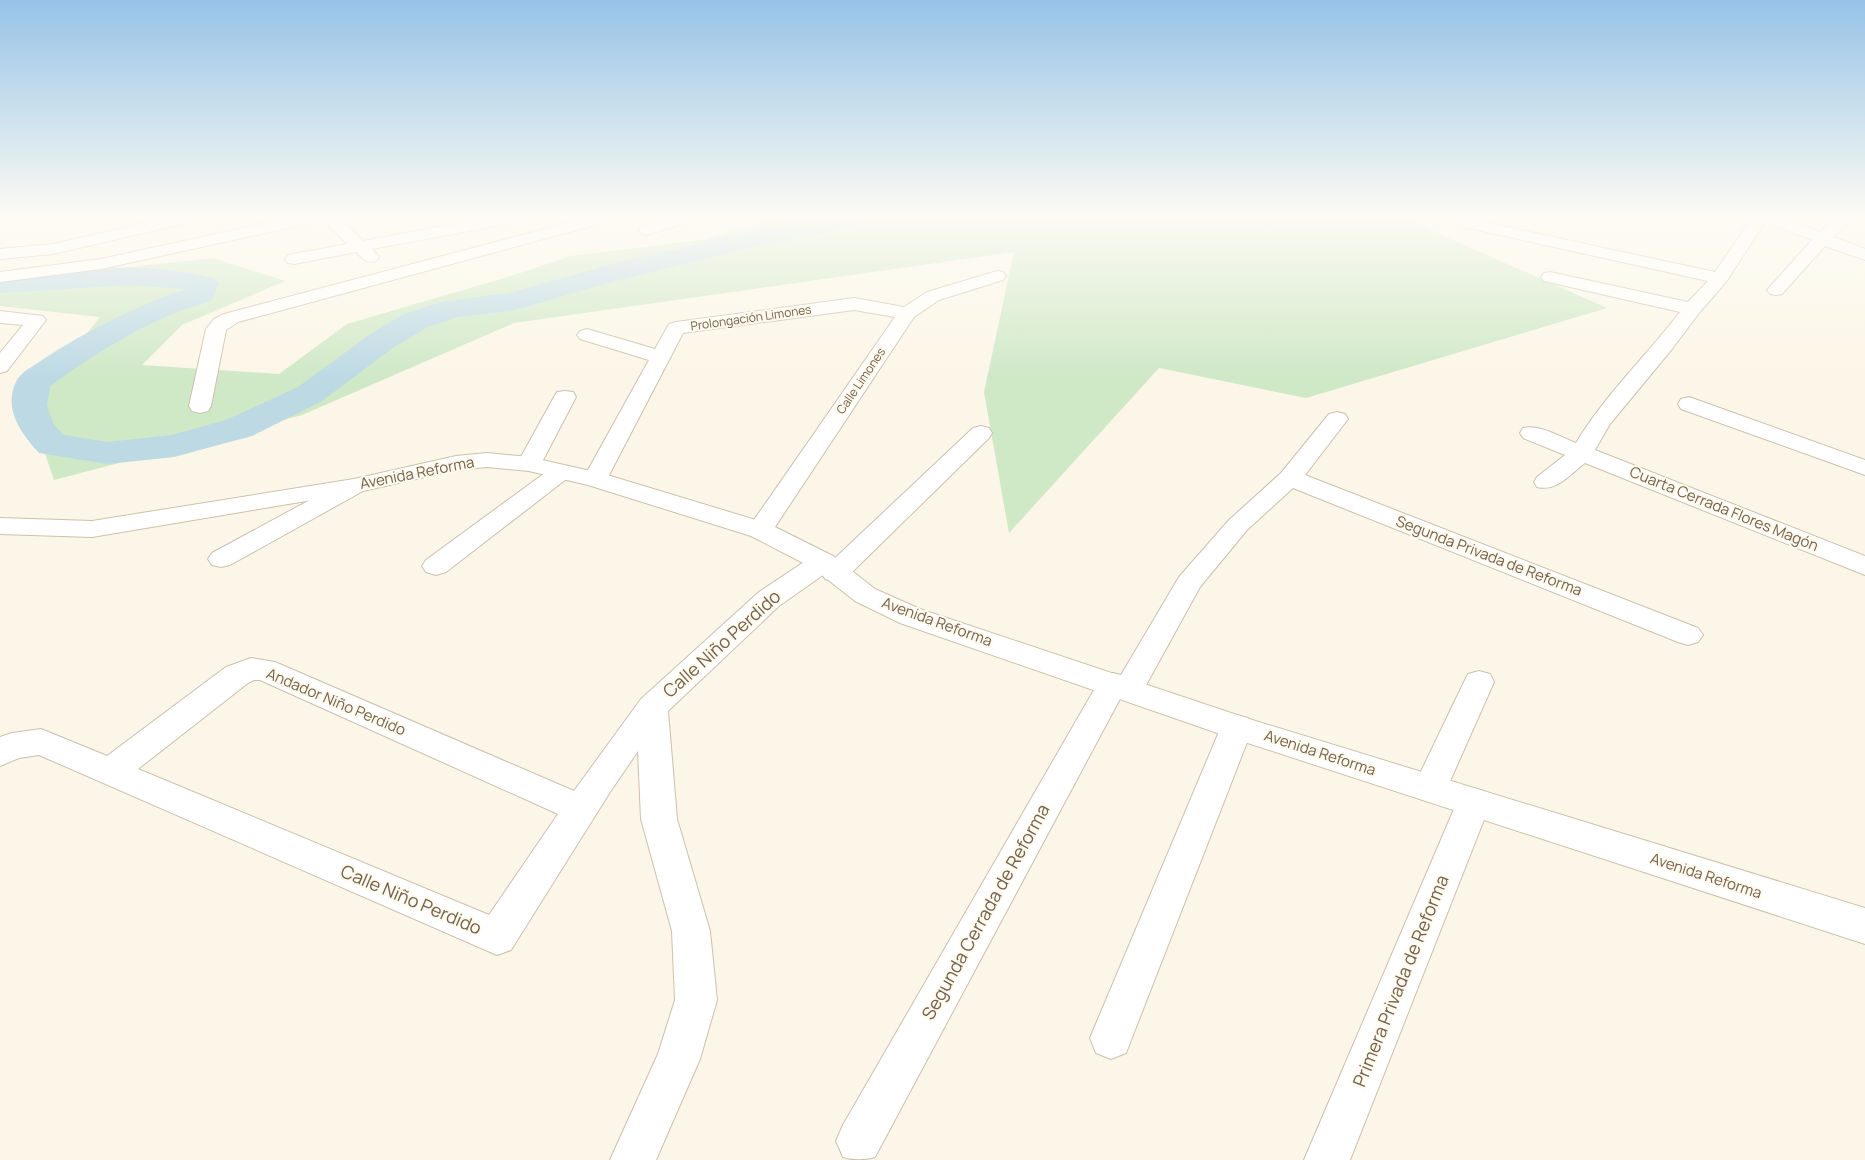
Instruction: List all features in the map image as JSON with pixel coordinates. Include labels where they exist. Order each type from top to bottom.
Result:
[{"type":"street","points":[[0,277],[38,272]]},
{"type":"street","points":[[386,272],[389,275]]},
{"type":"street","points":[[200,406],[216,329],[221,323],[231,318],[400,272]]},
{"type":"street","points":[[1693,272],[1720,278]]},
{"type":"street","points":[[1546,482],[1582,453],[1600,422],[1665,346],[1692,309],[1724,272]]},
{"type":"street","points":[[1776,290],[1792,272]]},
{"type":"street","name":"Calle Limones","points":[[760,530],[907,313],[933,296],[997,276]]},
{"type":"street","points":[[1550,277],[1692,309]]},
{"type":"street","name":"Prolongación Limones","points":[[595,479],[658,357],[676,328],[854,304],[907,313]]},
{"type":"street","points":[[0,316],[36,320],[0,367]]},
{"type":"street","points":[[587,335],[658,357]]},
{"type":"street","points":[[529,464],[565,397]]},
{"type":"street","points":[[1689,404],[1865,468]]},
{"type":"street","name":"Segunda Cerrada de Reforma","points":[[859,1141],[1121,686],[1189,583],[1238,525],[1290,478],[1337,419]]},
{"type":"street","name":"Calle Niño Perdido","points":[[0,753],[12,746],[41,742],[497,937],[581,809],[652,707],[769,599],[829,567],[981,432]]},
{"type":"street","name":"Cuarta Cerrada Flores Magón","points":[[1531,433],[1865,566]]},
{"type":"street","name":"Avenida Reforma","points":[[0,526],[92,529],[354,486],[456,463],[487,460],[529,464],[595,479],[760,530],[829,567],[865,595],[910,616],[1121,686],[1237,727],[1865,926]]},
{"type":"street","points":[[436,566],[561,472]]},
{"type":"street","name":"Segunda Privada de Reforma","points":[[1290,478],[1688,635]]},
{"type":"street","points":[[221,559],[354,486]]},
{"type":"street","name":"Andador Niño Perdido","points":[[110,772],[237,675],[251,669],[264,670],[581,809]]},
{"type":"street","points":[[1430,788],[1479,682]]},
{"type":"street","points":[[632,1160],[678,1059],[696,1000],[691,931],[659,819],[652,707]]},
{"type":"street","points":[[1111,1038],[1237,727]]},
{"type":"street","name":"Primera Privada de Reforma","points":[[1327,1160],[1474,802]]},
{"type":"green space","points":[[82,272],[257,272],[285,281],[182,325],[142,365],[279,374],[347,324],[523,272],[872,272],[514,323],[302,415],[54,480],[29,406],[100,317],[0,306],[0,281]]},
{"type":"green space","points":[[1010,272],[1526,272],[1607,308],[1306,398],[1159,368],[1009,533],[984,392]]},
{"type":"waterway","points":[[0,284],[103,276],[155,277],[180,279],[204,284],[201,294],[159,309],[121,326],[33,382],[29,406],[37,429],[52,445],[108,453],[174,446],[239,428],[310,394],[383,340],[415,321],[452,308],[511,302],[617,272]]}]
